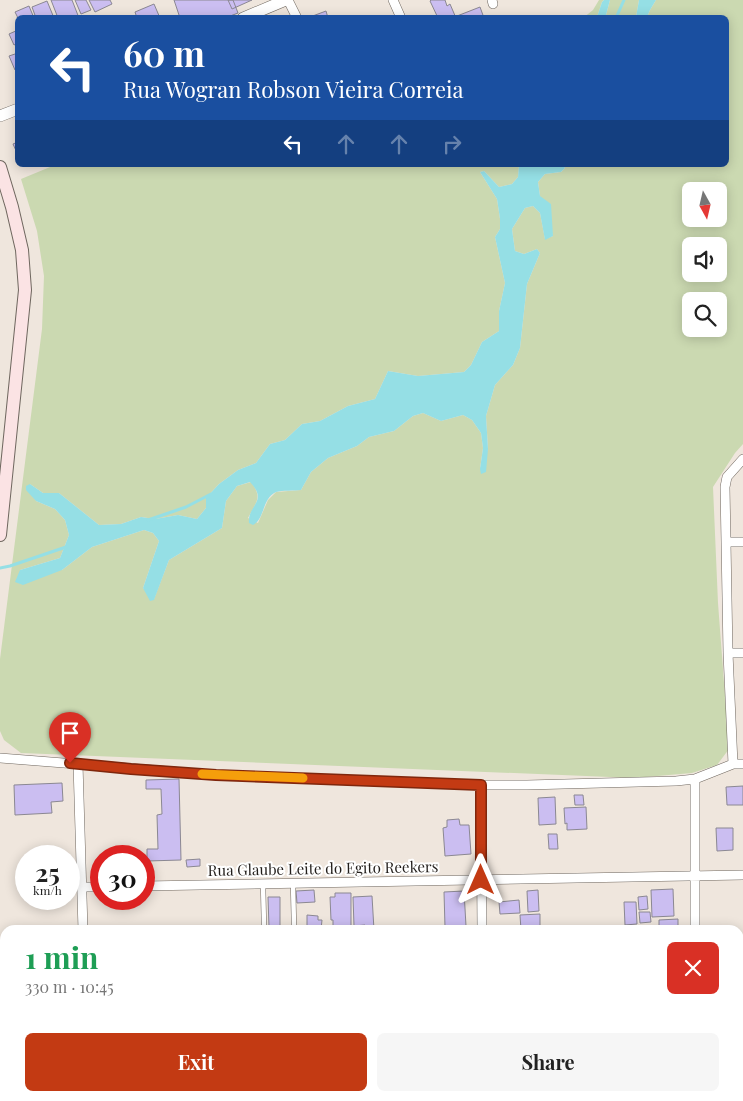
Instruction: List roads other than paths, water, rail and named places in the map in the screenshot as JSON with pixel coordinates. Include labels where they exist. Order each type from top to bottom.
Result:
[{"type":"main road","points":[[0,167],[22,250],[25,290],[0,535]]},
{"type":"street","points":[[250,15],[287,0],[295,15]]},
{"type":"street","points":[[393,0],[400,15]]},
{"type":"street","points":[[0,116],[15,110]]},
{"type":"street","points":[[733,764],[728,653],[725,488],[727,477],[743,459]]},
{"type":"street","points":[[726,542],[743,542]]},
{"type":"street","points":[[728,653],[743,653]]},
{"type":"street","points":[[0,758],[216,775],[481,785],[695,780],[733,764],[743,764]]},
{"type":"street","points":[[78,764],[83,925]]},
{"type":"street","points":[[695,780],[695,925]]},
{"type":"street","points":[[481,785],[482,925]]},
{"type":"street","name":"Rua Glaube Leite do Egito Reekers","points":[[155,886],[743,874]]},
{"type":"street","points":[[82,888],[90,888]]},
{"type":"lane","points":[[263,883],[264,925]]},
{"type":"lane","points":[[294,883],[294,925]]},
{"type":"water","points":[[610,0],[606,15],[598,15],[602,2]]},
{"type":"water","points":[[639,0],[656,0],[648,15],[636,15]]},
{"type":"water","points":[[519,167],[565,168],[561,172],[545,174],[538,182],[540,196],[551,204],[553,236],[545,240],[540,213],[533,206],[525,208],[512,229],[515,251],[524,254],[537,249],[540,253],[527,284],[520,348],[513,365],[495,385],[486,416],[488,449],[486,472],[481,474],[483,448],[481,433],[472,420],[463,415],[441,421],[423,413],[413,416],[394,431],[369,437],[357,446],[328,458],[311,472],[301,490],[279,491],[271,495],[260,518],[253,525],[249,523],[249,517],[258,499],[258,494],[250,482],[237,486],[226,501],[222,528],[169,560],[154,600],[150,601],[143,588],[159,541],[153,533],[144,530],[92,547],[62,570],[23,585],[15,582],[20,570],[60,558],[69,535],[65,520],[55,509],[36,501],[26,490],[26,486],[30,484],[43,493],[59,493],[99,525],[121,524],[141,517],[155,519],[178,515],[197,519],[206,508],[206,498],[219,484],[238,470],[256,463],[270,444],[285,440],[302,424],[320,421],[348,406],[375,399],[388,371],[418,376],[464,372],[471,365],[482,342],[499,331],[499,311],[505,283],[495,237],[500,229],[497,199],[480,172],[484,171],[499,187],[512,184],[518,177]]},
{"type":"waterway","points":[[617,15],[624,0]]},
{"type":"waterway","points":[[148,520],[186,507],[211,494]]},
{"type":"waterway","points":[[0,568],[66,547]]}]
